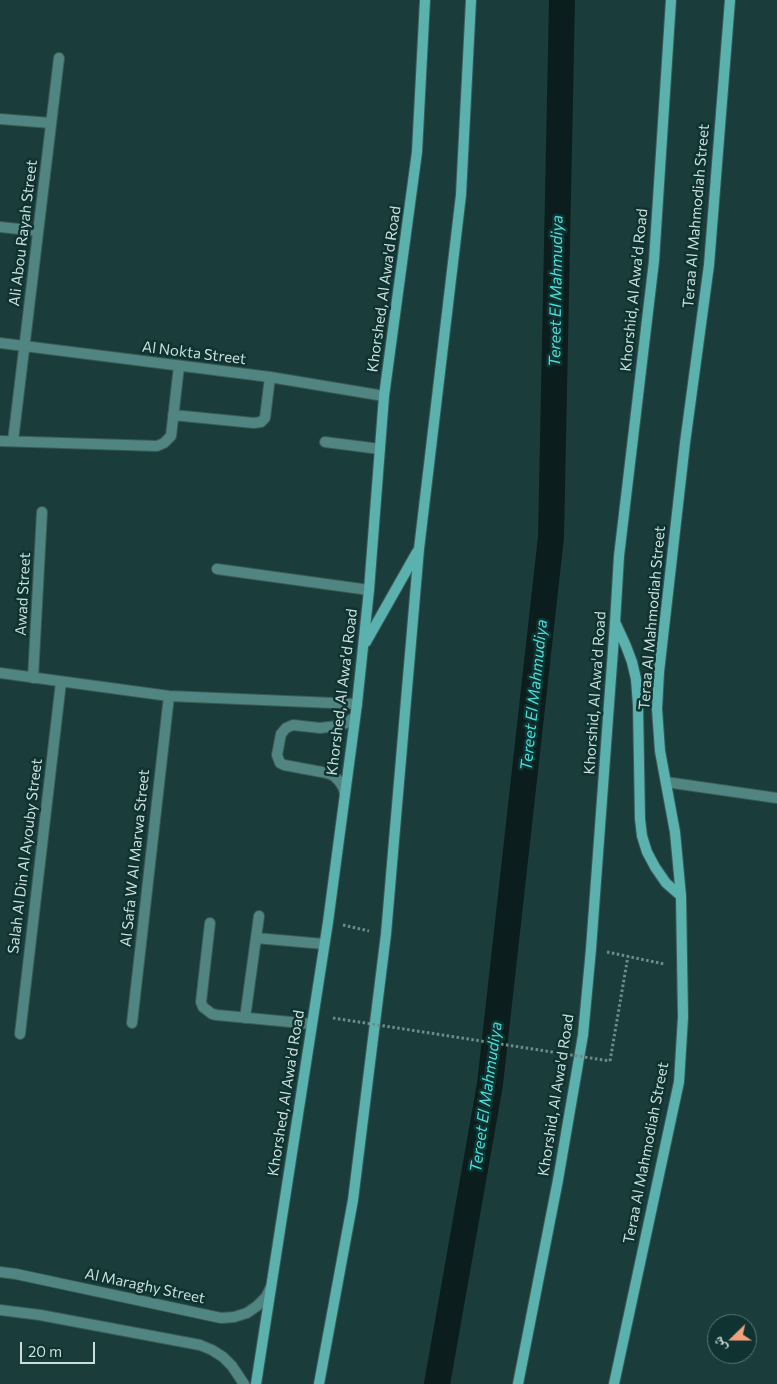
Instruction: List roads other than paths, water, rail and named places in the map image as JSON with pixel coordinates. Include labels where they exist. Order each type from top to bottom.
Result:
[{"type":"main road","name":"Khorshed, Al Awa'd Road","points":[[256,1384],[328,922],[355,717],[369,590],[384,396],[417,152],[425,0]]},
{"type":"main road","points":[[319,1384],[353,1200],[386,934],[419,550],[461,195],[471,0]]},
{"type":"main road","name":"Khorshid, Al Awa'd Road","points":[[518,1384],[558,1180],[583,1036],[619,556],[654,260],[671,0]]},
{"type":"main road","name":"Teraa Al Mahmodiah Street","points":[[614,1384],[678,1082],[683,1016],[681,896],[674,832],[660,751],[657,709],[659,672],[685,443],[709,265],[730,0]]},
{"type":"main road","points":[[363,646],[419,550]]},
{"type":"main road","points":[[615,623],[630,654],[636,679],[642,836],[647,852],[655,867],[666,883],[681,896]]},
{"type":"street","name":"Ali Abou Rayah Street","points":[[13,441],[59,58]]},
{"type":"street","points":[[0,119],[51,123]]},
{"type":"street","points":[[0,227],[38,231]]},
{"type":"street","name":"Al Nokta Street","points":[[0,343],[270,377],[384,396]]},
{"type":"street","points":[[0,441],[157,446],[164,443],[171,436],[179,366]]},
{"type":"street","points":[[173,415],[260,422],[265,418],[270,377]]},
{"type":"street","points":[[325,442],[380,449]]},
{"type":"street","name":"Awad Street","points":[[33,678],[42,512]]},
{"type":"street","points":[[217,569],[369,590]]},
{"type":"street","points":[[0,673],[169,696],[356,704]]},
{"type":"street","name":"Salah Al Din Al Ayouby Street","points":[[20,1034],[60,682]]},
{"type":"street","name":"Al Safa W Al Marwa Street","points":[[132,1023],[169,696]]},
{"type":"street","points":[[345,794],[339,781],[334,776],[284,765],[280,763],[277,755],[281,734],[286,728],[293,725],[320,728],[337,726],[355,717]]},
{"type":"street","points":[[666,782],[777,798]]},
{"type":"street","points":[[246,1018],[259,916]]},
{"type":"street","points":[[210,923],[201,1002],[203,1007],[212,1014],[312,1024]]},
{"type":"street","points":[[256,938],[324,944]]},
{"type":"street","name":"Al Maraghy Street","points":[[0,1272],[221,1318],[247,1313],[266,1297],[272,1286]]},
{"type":"street","points":[[0,1310],[40,1315],[200,1346],[212,1350],[223,1357],[232,1366],[244,1384]]},
{"type":"waterway","name":"Tereet El Mahmudiya","points":[[437,1384],[490,1084],[551,537],[562,0]]}]
